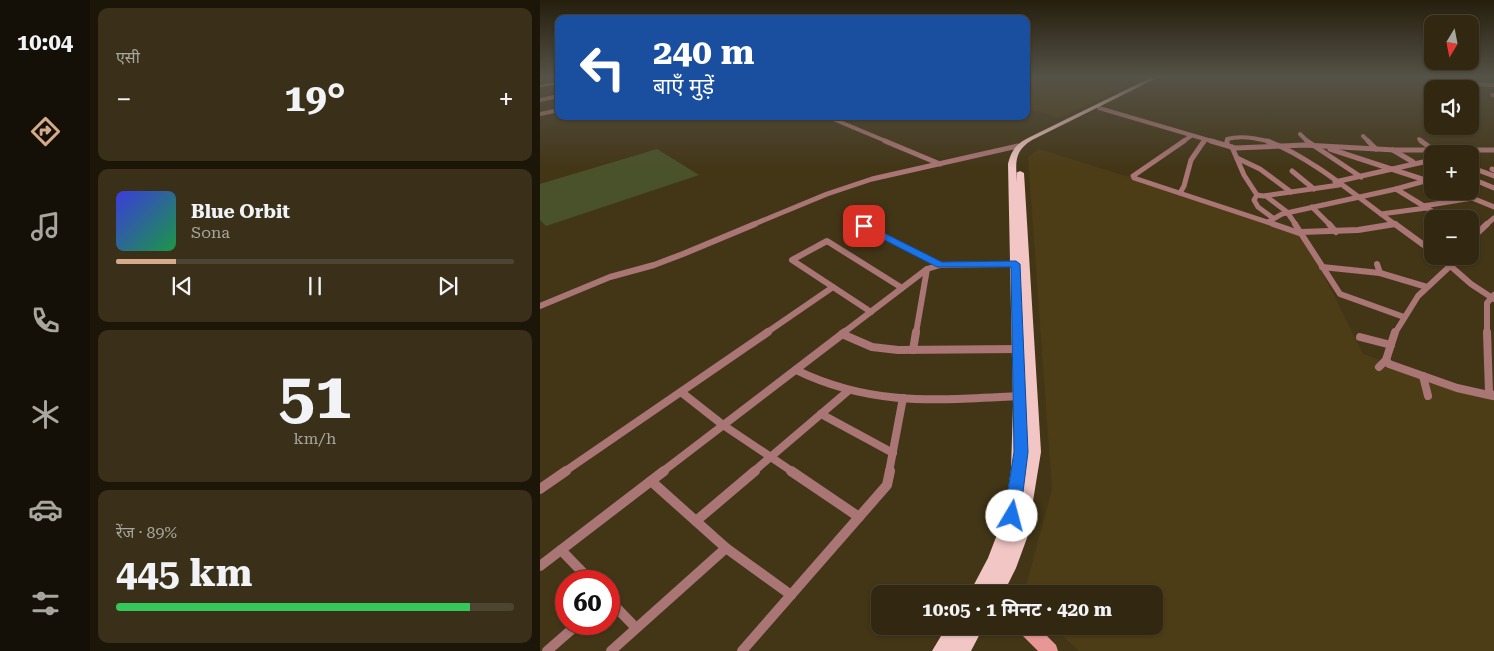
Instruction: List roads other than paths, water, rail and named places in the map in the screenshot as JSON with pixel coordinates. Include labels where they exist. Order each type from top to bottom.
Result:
[{"type":"main road","points":[[989,585],[1012,516],[1021,452],[1012,164],[1014,153],[1018,146],[1095,107]]},
{"type":"main road","points":[[990,585],[1019,538],[1034,452],[1021,153],[1036,140],[1099,108]]},
{"type":"main road","points":[[942,651],[952,635]]},
{"type":"main road","points":[[961,651],[970,635]]},
{"type":"street","points":[[1099,108],[1230,146],[1318,145],[1424,151]]},
{"type":"street","points":[[540,114],[555,111]]},
{"type":"street","points":[[836,120],[940,164]]},
{"type":"street","points":[[1300,134],[1311,145],[1361,177]]},
{"type":"street","points":[[1191,136],[1133,176],[1136,179],[1302,233],[1336,232],[1396,224]]},
{"type":"street","points":[[1363,136],[1376,149]]},
{"type":"street","points":[[1257,195],[1244,175],[1238,158],[1227,139],[1234,137],[1267,140],[1280,146],[1337,183],[1424,245]]},
{"type":"street","points":[[1419,138],[1428,145]]},
{"type":"street","points":[[1180,193],[1192,160],[1205,140]]},
{"type":"street","points":[[1318,145],[1424,181]]},
{"type":"street","points":[[540,306],[610,277],[676,256],[827,194],[872,180],[1018,146]]},
{"type":"street","points":[[1393,150],[1412,162]]},
{"type":"street","points":[[1479,150],[1494,150]]},
{"type":"street","points":[[1238,158],[1260,169],[1291,192]]},
{"type":"street","points":[[1257,195],[1266,196],[1314,188],[1412,162],[1424,161]]},
{"type":"street","points":[[1480,170],[1493,169]]},
{"type":"street","points":[[1480,170],[1494,176]]},
{"type":"street","points":[[1292,171],[1314,188]]},
{"type":"street","points":[[1268,222],[1287,212],[1358,198],[1424,181]]},
{"type":"street","points":[[1479,182],[1494,188]]},
{"type":"street","points":[[1396,189],[1430,210]]},
{"type":"street","points":[[1257,195],[1254,200],[1256,205],[1273,218]]},
{"type":"street","points":[[1266,196],[1287,212],[1340,294],[1404,316]]},
{"type":"street","points":[[1382,214],[1462,200]]},
{"type":"street","points":[[1477,200],[1494,207]]},
{"type":"street","points":[[1312,207],[1336,232]]},
{"type":"street","points":[[1479,230],[1494,218]]},
{"type":"street","points":[[864,226],[940,265]]},
{"type":"street","points":[[871,312],[792,260],[827,241],[902,288]]},
{"type":"street","points":[[540,566],[927,269],[940,265],[1016,264]]},
{"type":"street","points":[[1377,264],[1380,273]]},
{"type":"street","points":[[1379,367],[1386,360],[1396,330],[1408,308],[1446,265]]},
{"type":"street","points":[[1448,265],[1471,284],[1493,297],[1487,303],[1486,342],[1489,392],[1493,396]]},
{"type":"street","points":[[1322,267],[1380,273],[1427,287]]},
{"type":"street","points":[[913,350],[927,269]]},
{"type":"street","points":[[540,489],[833,287]]},
{"type":"street","points":[[842,334],[872,347],[913,350],[1018,349]]},
{"type":"street","points":[[1360,337],[1391,345]]},
{"type":"street","points":[[1386,360],[1389,364],[1457,388],[1493,396]]},
{"type":"street","points":[[796,370],[818,381],[848,391],[904,398],[1019,396]]},
{"type":"street","points":[[1423,376],[1428,396]]},
{"type":"street","points":[[696,521],[848,391]]},
{"type":"street","points":[[681,392],[723,425],[859,517]]},
{"type":"street","points":[[742,651],[887,485],[904,398]]},
{"type":"street","points":[[821,414],[893,453]]},
{"type":"street","points":[[651,481],[726,548],[791,595]]},
{"type":"street","points":[[611,651],[726,548]]},
{"type":"street","points":[[561,550],[580,570]]},
{"type":"street","points":[[620,611],[636,628]]},
{"type":"street","points":[[547,651],[565,635]]},
{"type":"street","points":[[1034,635],[1050,651]]}]
